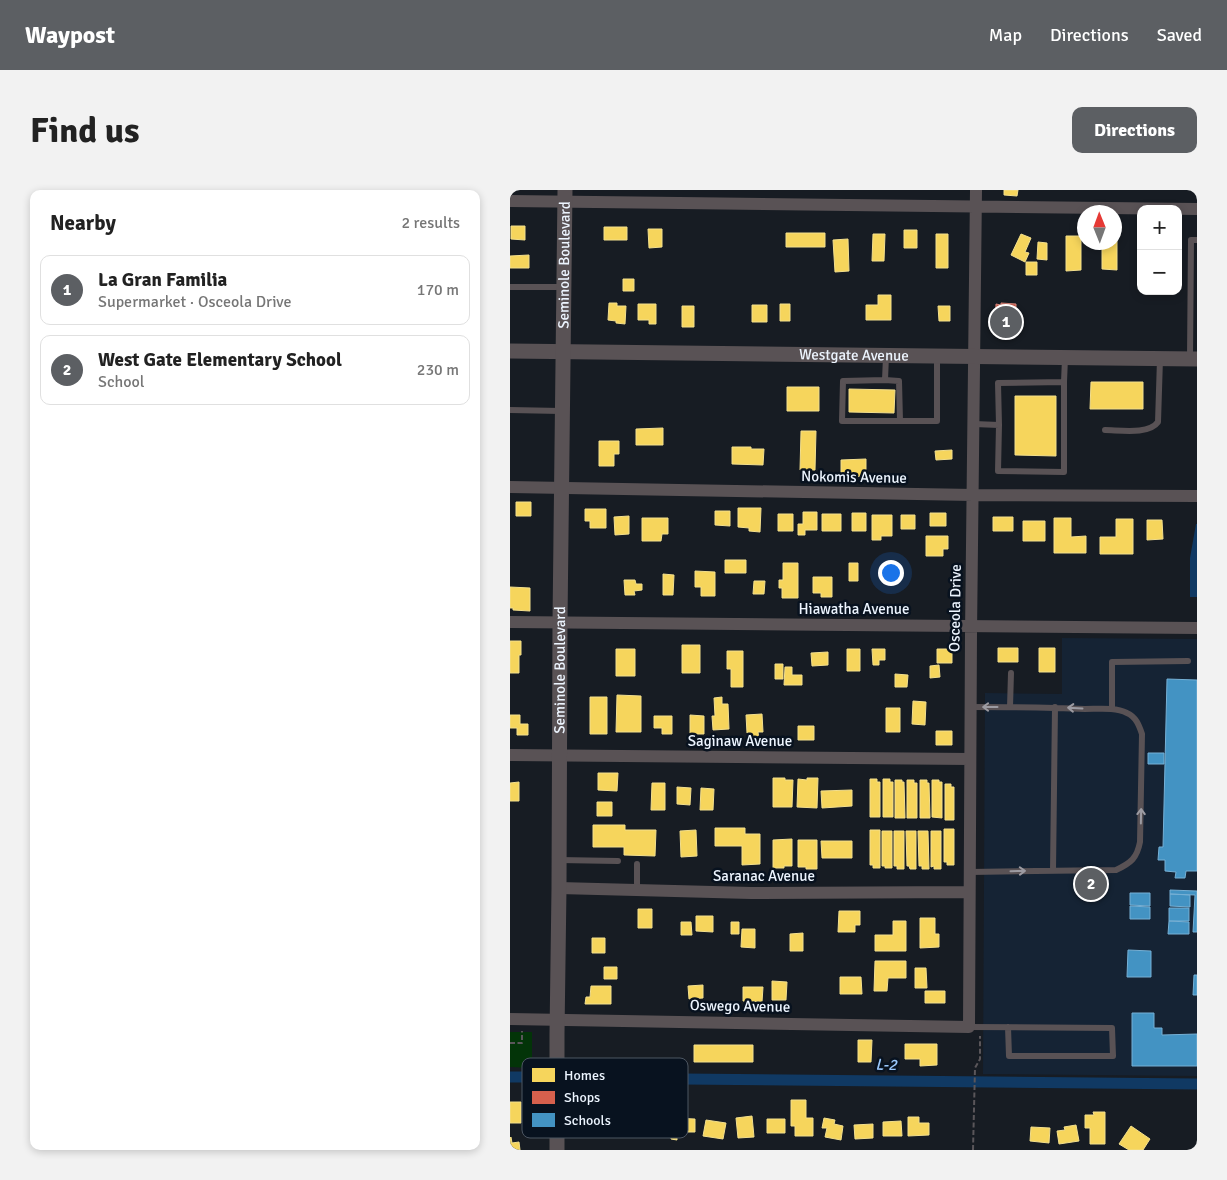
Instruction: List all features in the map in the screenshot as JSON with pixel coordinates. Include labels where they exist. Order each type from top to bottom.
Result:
[{"type":"street","name":"Osceola Drive","points":[[974,1027],[969,892],[976,190]]},
{"type":"street","points":[[510,201],[565,196],[976,206],[1197,209]]},
{"type":"street","name":"Seminole Boulevard","points":[[557,1058],[565,196]]},
{"type":"street","name":"Westgate Avenue","points":[[510,351],[1193,358]]},
{"type":"street","name":"Nokomis Avenue","points":[[510,487],[973,495],[1197,496]]},
{"type":"street","name":"Hiawatha Avenue","points":[[510,622],[1197,628]]},
{"type":"street","name":"Saginaw Avenue","points":[[510,756],[970,759]]},
{"type":"street","name":"Saranac Avenue","points":[[559,888],[751,893],[969,892]]},
{"type":"street","name":"Oswego Avenue","points":[[510,1019],[974,1027]]},
{"type":"lane","points":[[1193,358],[1194,316],[1191,240],[1197,240]]},
{"type":"lane","points":[[510,287],[564,287]]},
{"type":"lane","points":[[885,380],[886,355]]},
{"type":"lane","points":[[900,421],[899,381],[843,381],[842,421],[900,421],[937,421],[937,356]]},
{"type":"lane","points":[[1064,382],[998,383],[998,472],[1064,472],[1065,357]]},
{"type":"lane","points":[[1105,430],[1141,430],[1155,426],[1158,422],[1160,358]]},
{"type":"lane","points":[[510,410],[563,411]]},
{"type":"lane","points":[[974,424],[998,425]]},
{"type":"lane","points":[[1112,709],[1112,662],[1188,661]]},
{"type":"lane","points":[[1010,674],[1010,707]]},
{"type":"lane","points":[[970,872],[1116,870],[1127,864],[1134,858],[1140,842],[1142,734],[1140,725],[1135,718],[1118,709],[971,707]]},
{"type":"lane","points":[[1053,871],[1055,707]]},
{"type":"lane","points":[[559,860],[618,861]]},
{"type":"lane","points":[[637,890],[638,864]]},
{"type":"lane","points":[[974,1027],[1008,1027],[1112,1028],[1113,1056],[1009,1056],[1008,1027]]},
{"type":"path","points":[[973,1150],[975,1068],[980,1059],[974,1027]]},
{"type":"path","points":[[510,1043],[522,1044],[522,1029]]},
{"type":"shaded area","points":[[1062,638],[1197,639],[1197,1076],[983,1074],[985,693],[1062,694]]},
{"type":"green space","points":[[510,1032],[532,1032],[532,1058],[522,1058],[522,1068],[510,1067]]},
{"type":"water","points":[[1196,524],[1197,597],[1190,597],[1190,558]]},
{"type":"building: Homes","points":[[1004,190],[1018,190],[1017,196],[1004,195]]},
{"type":"building: Homes","points":[[511,226],[525,226],[525,240],[511,239]]},
{"type":"building: Homes","points":[[604,227],[627,227],[627,240],[604,240]]},
{"type":"building: Homes","points":[[648,229],[662,229],[662,247],[649,248]]},
{"type":"building: Homes","points":[[904,230],[917,230],[917,248],[904,248]]},
{"type":"building: Homes","points":[[786,233],[825,233],[825,247],[786,247]]},
{"type":"building: Homes","points":[[873,234],[885,234],[884,261],[872,261]]},
{"type":"building: Homes","points":[[936,234],[948,234],[948,268],[936,268]]},
{"type":"building: Homes","points":[[1021,234],[1031,238],[1025,252],[1029,253],[1025,262],[1011,255]]},
{"type":"building: Homes","points":[[1066,236],[1077,236],[1077,250],[1081,250],[1081,270],[1066,271]]},
{"type":"building: Homes","points":[[848,239],[849,271],[835,272],[833,240]]},
{"type":"building: Homes","points":[[1038,242],[1047,243],[1047,260],[1037,259]]},
{"type":"building: Homes","points":[[1102,250],[1117,250],[1117,270],[1102,269]]},
{"type":"building: Homes","points":[[529,255],[529,268],[510,268],[510,256]]},
{"type":"building: Homes","points":[[1026,262],[1037,262],[1037,275],[1026,275]]},
{"type":"building: Homes","points":[[623,279],[634,279],[634,291],[623,291]]},
{"type":"building: Homes","points":[[878,295],[891,295],[891,320],[866,320],[866,305],[878,305]]},
{"type":"building: Homes","points":[[609,303],[617,303],[617,306],[626,306],[625,324],[608,320]]},
{"type":"building: Homes","points":[[638,304],[656,304],[656,324],[649,324],[649,320],[638,320]]},
{"type":"building: Homes","points":[[780,304],[790,304],[790,321],[780,321]]},
{"type":"building: Homes","points":[[752,305],[767,305],[767,322],[752,322]]},
{"type":"building: Homes","points":[[682,306],[694,306],[694,327],[682,327]]},
{"type":"building: Homes","points":[[938,306],[950,306],[950,321],[939,321]]},
{"type":"building: Homes","points":[[1091,382],[1143,382],[1143,409],[1090,409]]},
{"type":"building: Homes","points":[[787,387],[819,387],[819,411],[787,411]]},
{"type":"building: Homes","points":[[849,389],[895,390],[894,413],[849,412]]},
{"type":"building: Homes","points":[[1015,396],[1056,396],[1056,456],[1015,455]]},
{"type":"building: Homes","points":[[663,428],[663,445],[636,445],[636,429]]},
{"type":"building: Homes","points":[[801,431],[816,431],[815,470],[800,470]]},
{"type":"building: Homes","points":[[599,441],[619,441],[619,454],[614,454],[614,466],[599,466]]},
{"type":"building: Homes","points":[[732,447],[764,449],[763,465],[732,464]]},
{"type":"building: Homes","points":[[952,450],[952,459],[936,460],[935,451]]},
{"type":"building: Homes","points":[[866,459],[866,476],[841,477],[841,460]]},
{"type":"building: Homes","points":[[516,502],[531,502],[531,516],[516,516]]},
{"type":"building: Homes","points":[[738,508],[761,508],[760,532],[738,527]]},
{"type":"building: Homes","points":[[585,509],[606,509],[606,528],[590,528],[590,521],[585,521]]},
{"type":"building: Homes","points":[[715,511],[730,511],[730,526],[715,525]]},
{"type":"building: Homes","points":[[803,512],[817,512],[817,530],[805,530],[805,535],[798,535],[798,524],[803,524]]},
{"type":"building: Homes","points":[[852,513],[866,513],[866,531],[852,531]]},
{"type":"building: Homes","points":[[930,513],[946,513],[946,526],[930,526]]},
{"type":"building: Homes","points":[[778,514],[793,514],[793,531],[778,531]]},
{"type":"building: Homes","points":[[822,514],[841,514],[841,531],[822,531]]},
{"type":"building: Homes","points":[[872,515],[892,515],[892,536],[881,536],[881,540],[872,540]]},
{"type":"building: Homes","points":[[901,515],[915,515],[915,529],[901,529]]},
{"type":"building: Homes","points":[[629,516],[629,534],[615,535],[614,517]]},
{"type":"building: Homes","points":[[993,517],[1013,517],[1013,531],[993,531]]},
{"type":"building: Homes","points":[[642,518],[668,518],[668,534],[662,534],[661,541],[642,541]]},
{"type":"building: Homes","points":[[1054,518],[1071,518],[1071,537],[1086,536],[1086,553],[1054,553]]},
{"type":"building: Homes","points":[[1116,519],[1133,519],[1133,554],[1100,554],[1100,537],[1116,537]]},
{"type":"building: Homes","points":[[1147,520],[1162,520],[1163,539],[1147,540]]},
{"type":"building: Homes","points":[[1023,521],[1045,521],[1045,541],[1023,541]]},
{"type":"building: Homes","points":[[926,536],[948,536],[948,549],[943,549],[943,556],[926,556]]},
{"type":"building: Homes","points":[[725,560],[746,560],[746,573],[725,573]]},
{"type":"building: Homes","points":[[783,563],[798,563],[798,598],[782,598],[782,588],[779,588],[779,580],[783,580]]},
{"type":"building: Homes","points":[[849,563],[858,563],[858,581],[849,581]]},
{"type":"building: Homes","points":[[695,571],[715,572],[715,596],[701,596],[701,587],[695,587]]},
{"type":"building: Homes","points":[[663,574],[674,575],[673,595],[663,595]]},
{"type":"building: Homes","points":[[813,577],[832,577],[832,597],[821,597],[821,593],[813,593]]},
{"type":"building: Homes","points":[[624,580],[635,580],[636,584],[642,584],[642,590],[634,591],[635,595],[625,595]]},
{"type":"building: Homes","points":[[754,581],[765,581],[764,594],[753,594]]},
{"type":"building: Homes","points":[[510,587],[530,588],[530,611],[513,610],[513,608],[510,608]]},
{"type":"building: Homes","points":[[510,641],[521,641],[519,673],[510,673]]},
{"type":"building: Homes","points":[[682,645],[700,645],[700,673],[682,673]]},
{"type":"building: Homes","points":[[998,648],[1018,648],[1018,662],[998,662]]},
{"type":"building: Homes","points":[[1039,648],[1055,648],[1055,672],[1039,672]]},
{"type":"building: Homes","points":[[616,649],[635,649],[635,676],[616,676]]},
{"type":"building: Homes","points":[[847,649],[860,649],[860,671],[847,671]]},
{"type":"building: Homes","points":[[872,649],[885,649],[885,660],[879,660],[879,665],[873,665]]},
{"type":"building: Homes","points":[[937,649],[952,649],[952,663],[937,663]]},
{"type":"building: Homes","points":[[727,651],[743,651],[743,687],[731,687],[731,669],[727,669]]},
{"type":"building: Homes","points":[[828,652],[828,665],[812,666],[811,653]]},
{"type":"building: Homes","points":[[775,664],[783,664],[783,679],[775,679]]},
{"type":"building: Homes","points":[[939,665],[940,677],[930,678],[930,666]]},
{"type":"building: Homes","points":[[785,667],[792,667],[792,675],[802,675],[802,685],[784,685]]},
{"type":"building: Homes","points":[[895,674],[908,675],[907,687],[895,687]]},
{"type":"building: Homes","points":[[617,695],[641,696],[641,732],[616,732]]},
{"type":"building: Homes","points":[[590,697],[607,697],[607,734],[590,734]]},
{"type":"building: Homes","points":[[722,697],[722,704],[728,704],[729,729],[713,730],[712,716],[715,716],[714,698]]},
{"type":"building: Homes","points":[[913,701],[926,702],[925,725],[912,724]]},
{"type":"building: Homes","points":[[886,708],[900,708],[900,732],[886,732]]},
{"type":"building: Homes","points":[[762,714],[763,732],[758,732],[759,740],[750,740],[750,733],[747,733],[746,715]]},
{"type":"building: Homes","points":[[510,715],[520,715],[520,724],[528,724],[528,735],[517,735],[517,728],[510,728]]},
{"type":"building: Homes","points":[[690,715],[704,716],[704,734],[690,734]]},
{"type":"building: Homes","points":[[654,716],[672,716],[672,734],[662,734],[662,728],[654,728]]},
{"type":"building: Homes","points":[[798,726],[814,726],[814,740],[798,740]]},
{"type":"building: Homes","points":[[936,731],[952,731],[952,745],[936,745]]},
{"type":"building: Homes","points":[[598,773],[618,773],[617,791],[598,790]]},
{"type":"building: Homes","points":[[773,778],[793,780],[792,807],[773,807]]},
{"type":"building: Homes","points":[[807,778],[818,778],[817,808],[797,807],[798,779],[807,780]]},
{"type":"building: Homes","points":[[870,779],[877,779],[877,782],[880,782],[880,817],[870,817]]},
{"type":"building: Homes","points":[[883,779],[890,779],[890,782],[893,782],[893,817],[883,817]]},
{"type":"building: Homes","points":[[895,780],[902,780],[904,782],[905,818],[895,818]]},
{"type":"building: Homes","points":[[907,780],[914,780],[914,783],[917,783],[917,818],[907,818]]},
{"type":"building: Homes","points":[[920,780],[927,780],[927,783],[929,783],[930,818],[920,818]]},
{"type":"building: Homes","points":[[932,780],[942,782],[942,818],[932,817]]},
{"type":"building: Homes","points":[[519,782],[519,801],[510,801],[510,783]]},
{"type":"building: Homes","points":[[652,783],[665,783],[665,810],[651,810]]},
{"type":"building: Homes","points":[[945,784],[951,784],[951,787],[954,787],[954,820],[945,820]]},
{"type":"building: Homes","points":[[677,787],[691,788],[690,805],[677,804]]},
{"type":"building: Homes","points":[[701,788],[714,789],[713,810],[700,810]]},
{"type":"building: Homes","points":[[852,790],[852,806],[822,808],[821,791]]},
{"type":"building: Homes","points":[[597,802],[612,802],[612,816],[597,816]]},
{"type":"building: Homes","points":[[593,825],[625,825],[625,830],[656,830],[655,856],[624,855],[624,847],[593,847]]},
{"type":"building: Homes","points":[[715,828],[745,828],[745,834],[760,834],[760,864],[742,865],[742,846],[715,846]]},
{"type":"building: Homes","points":[[944,829],[954,829],[954,865],[947,865],[947,862],[944,862]]},
{"type":"building: Homes","points":[[696,830],[697,856],[681,857],[680,831]]},
{"type":"building: Homes","points":[[870,830],[880,830],[880,868],[873,868],[873,865],[870,865]]},
{"type":"building: Homes","points":[[882,831],[892,831],[892,868],[882,866]]},
{"type":"building: Homes","points":[[894,831],[904,831],[904,869],[897,869],[897,866],[894,866]]},
{"type":"building: Homes","points":[[906,831],[916,831],[916,869],[910,869],[907,866]]},
{"type":"building: Homes","points":[[918,831],[928,831],[929,869],[922,869],[922,866],[919,866]]},
{"type":"building: Homes","points":[[931,831],[941,831],[941,869],[934,869],[934,866],[931,867]]},
{"type":"building: Homes","points":[[792,839],[792,866],[773,868],[773,840]]},
{"type":"building: Homes","points":[[798,840],[817,840],[817,869],[798,867]]},
{"type":"building: Homes","points":[[821,841],[852,841],[852,858],[822,858]]},
{"type":"building: Homes","points":[[638,909],[652,909],[652,928],[638,928]]},
{"type":"building: Homes","points":[[839,911],[860,911],[860,925],[855,925],[855,932],[838,932]]},
{"type":"building: Homes","points":[[696,916],[713,916],[713,932],[696,931]]},
{"type":"building: Homes","points":[[920,918],[935,918],[935,934],[939,934],[939,947],[920,948]]},
{"type":"building: Homes","points":[[893,921],[906,921],[906,951],[875,951],[875,935],[893,935]]},
{"type":"building: Homes","points":[[681,922],[691,922],[692,935],[681,935]]},
{"type":"building: Homes","points":[[731,922],[739,922],[739,934],[731,934]]},
{"type":"building: Homes","points":[[742,929],[755,929],[755,948],[741,947]]},
{"type":"building: Homes","points":[[803,933],[803,951],[790,951],[790,934]]},
{"type":"building: Homes","points":[[592,938],[605,938],[605,953],[592,953]]},
{"type":"building: Homes","points":[[875,961],[906,961],[906,978],[888,978],[887,991],[874,991]]},
{"type":"building: Homes","points":[[604,967],[617,967],[617,979],[604,979]]},
{"type":"building: Homes","points":[[915,968],[926,968],[927,988],[915,988]]},
{"type":"building: Homes","points":[[840,977],[861,977],[862,994],[840,994]]},
{"type":"building: Homes","points":[[772,981],[787,982],[786,1000],[772,1000]]},
{"type":"building: Homes","points":[[703,985],[703,998],[689,999],[688,986]]},
{"type":"building: Homes","points":[[591,986],[611,986],[611,1004],[585,1004],[586,997],[590,997]]},
{"type":"building: Homes","points":[[743,987],[763,987],[762,1002],[743,1001]]},
{"type":"building: Homes","points":[[925,991],[945,991],[945,1003],[925,1003]]},
{"type":"building: Homes","points":[[858,1040],[872,1040],[871,1062],[858,1062]]},
{"type":"building: Homes","points":[[905,1044],[937,1044],[937,1065],[920,1066],[920,1059],[905,1059]]},
{"type":"building: Homes","points":[[694,1045],[753,1045],[753,1062],[694,1062]]},
{"type":"building: Homes","points":[[791,1100],[806,1100],[806,1118],[813,1118],[813,1136],[795,1136],[795,1126],[791,1126]]},
{"type":"building: Homes","points":[[510,1102],[521,1102],[521,1123],[510,1123]]},
{"type":"building: Homes","points":[[1093,1112],[1105,1112],[1105,1144],[1090,1144],[1090,1128],[1085,1128],[1085,1115],[1094,1115]]},
{"type":"building: Homes","points":[[752,1116],[754,1137],[738,1138],[736,1118]]},
{"type":"building: Homes","points":[[908,1117],[919,1117],[919,1123],[929,1123],[929,1135],[908,1136]]},
{"type":"building: Homes","points":[[824,1118],[835,1120],[834,1124],[843,1126],[841,1140],[825,1137],[827,1128],[822,1128]]},
{"type":"building: Homes","points":[[688,1119],[695,1119],[695,1132],[688,1132]]},
{"type":"building: Homes","points":[[767,1119],[785,1119],[785,1133],[767,1133]]},
{"type":"building: Homes","points":[[706,1120],[726,1123],[723,1139],[703,1136]]},
{"type":"building: Homes","points":[[901,1121],[902,1136],[883,1136],[883,1122]]},
{"type":"building: Homes","points":[[873,1124],[873,1138],[855,1139],[854,1125]]},
{"type":"building: Homes","points":[[1076,1125],[1079,1141],[1059,1144],[1057,1131],[1065,1130],[1064,1127]]},
{"type":"building: Homes","points":[[1131,1126],[1150,1139],[1143,1150],[1129,1150],[1119,1144]]},
{"type":"building: Homes","points":[[1031,1127],[1050,1128],[1049,1143],[1030,1141]]},
{"type":"building: Homes","points":[[511,1137],[512,1143],[519,1142],[520,1150],[510,1150]]},
{"type":"building: Shops","points":[[1001,303],[1016,304],[1016,332],[995,331],[996,304],[1001,305]]},
{"type":"building: Schools","points":[[1167,679],[1197,680],[1197,871],[1186,871],[1185,878],[1175,878],[1176,872],[1165,871],[1165,860],[1158,860],[1159,847],[1163,847]]},
{"type":"building: Schools","points":[[1148,753],[1164,753],[1164,764],[1148,764]]},
{"type":"building: Schools","points":[[1170,890],[1197,891],[1197,932],[1193,932],[1195,895],[1170,894]]},
{"type":"building: Schools","points":[[1130,893],[1150,893],[1150,906],[1130,905]]},
{"type":"building: Schools","points":[[1170,894],[1190,895],[1190,907],[1170,906]]},
{"type":"building: Schools","points":[[1130,906],[1150,907],[1150,919],[1130,919]]},
{"type":"building: Schools","points":[[1169,908],[1189,908],[1189,921],[1169,921]]},
{"type":"building: Schools","points":[[1169,921],[1189,922],[1189,934],[1168,934]]},
{"type":"building: Schools","points":[[1128,950],[1151,951],[1151,977],[1127,977]]},
{"type":"building: Schools","points":[[1194,975],[1197,975],[1197,995],[1193,995]]},
{"type":"building: Schools","points":[[1132,1013],[1154,1013],[1154,1028],[1162,1028],[1162,1035],[1197,1034],[1197,1066],[1132,1066]]},
{"type":"waterway","name":"L-2","points":[[510,1077],[522,1077]]},
{"type":"waterway","name":"L-2","points":[[688,1079],[1197,1084]]},
{"type":"place","name":"La Gran Familia","points":[[1006,322]]},
{"type":"place","name":"West Gate Elementary School","points":[[1091,884]]}]
